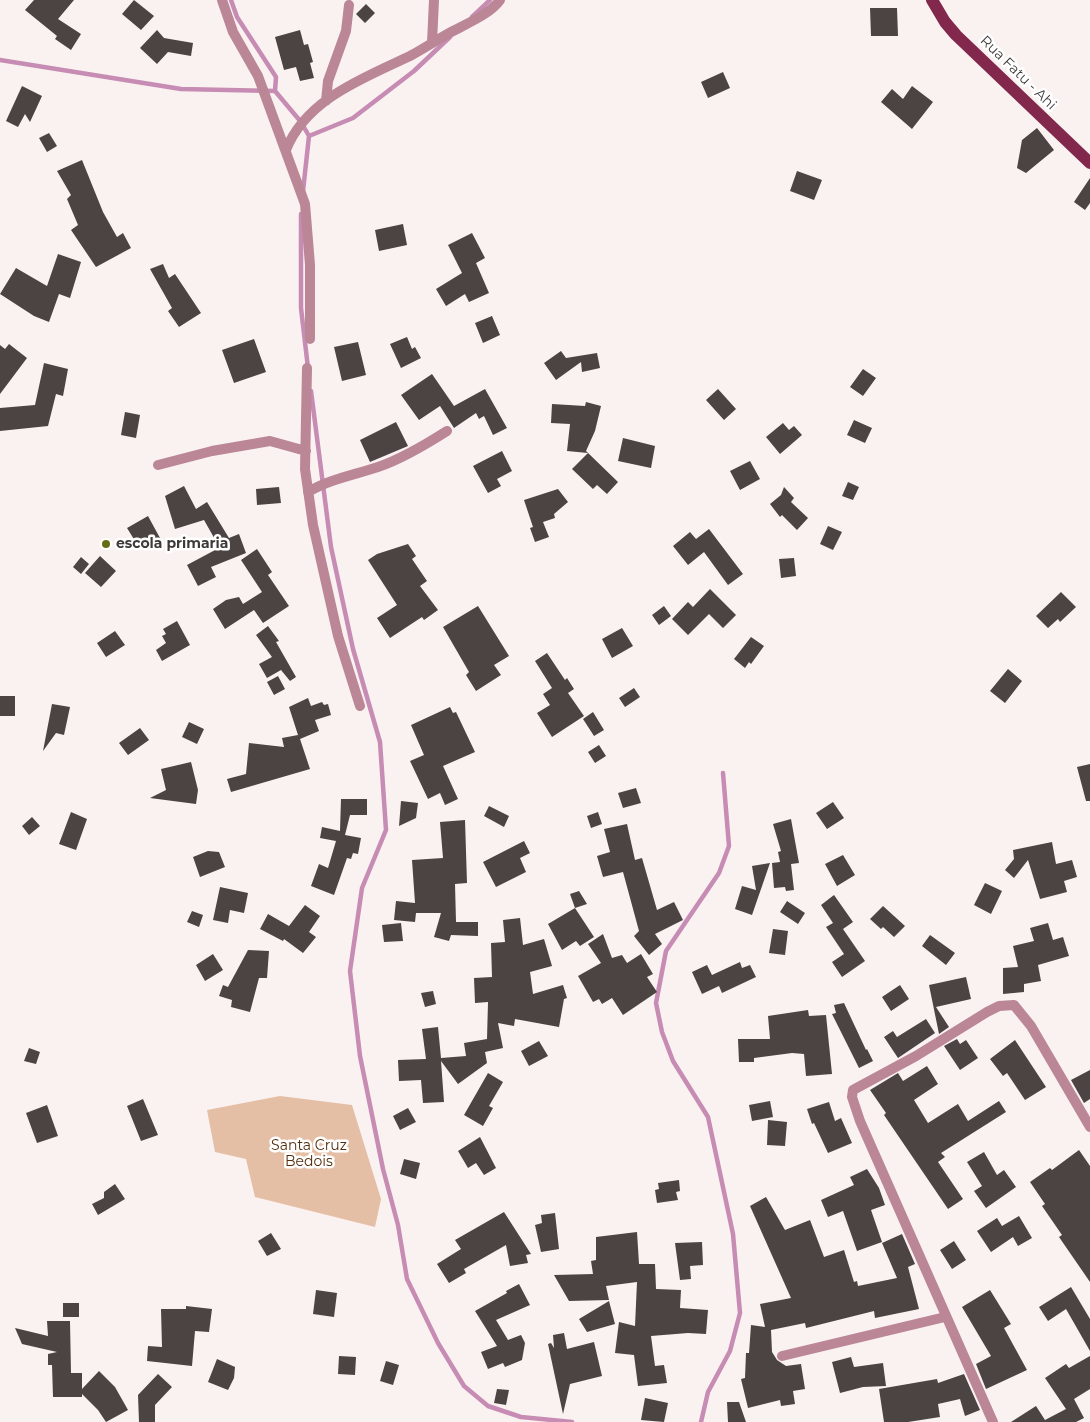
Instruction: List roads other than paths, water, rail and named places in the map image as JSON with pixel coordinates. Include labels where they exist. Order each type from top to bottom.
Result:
[{"type":"main road","name":"Rua Fatu - Ahi","points":[[932,0],[945,22],[956,34],[1090,163]]},
{"type":"street","points":[[222,0],[233,32],[258,76],[304,204],[307,220],[310,339]]},
{"type":"street","points":[[432,43],[434,0]]},
{"type":"street","points":[[286,150],[290,138],[304,118],[326,101],[368,74],[474,20],[500,0]]},
{"type":"street","points":[[326,101],[328,81],[346,31],[349,5]]},
{"type":"street","points":[[307,368],[306,451],[308,492],[318,550],[338,636],[360,706]]},
{"type":"street","points":[[308,492],[322,484],[377,468],[447,431]]},
{"type":"street","points":[[158,465],[212,450],[270,442],[306,451]]},
{"type":"street","points":[[989,1422],[888,1180],[860,1121],[852,1097],[853,1090],[916,1056],[987,1012],[999,1006],[1014,1005],[1031,1026],[1090,1127]]},
{"type":"street","points":[[782,1356],[945,1317]]},
{"type":"waterway","points":[[231,0],[237,17],[276,77],[275,91],[301,122],[309,136],[303,191]]},
{"type":"waterway","points":[[472,17],[490,0]]},
{"type":"waterway","points":[[309,136],[353,118],[414,71],[450,37]]},
{"type":"waterway","points":[[0,60],[181,89],[275,91]]},
{"type":"waterway","points":[[301,214],[301,308],[308,368]]},
{"type":"waterway","points":[[311,391],[331,547],[353,649],[380,742],[386,830],[362,888],[350,971],[360,1056],[383,1169],[398,1225],[407,1279],[438,1343],[464,1386],[488,1406],[521,1417],[572,1422]]},
{"type":"waterway","points":[[701,1422],[708,1392],[730,1351],[740,1313],[733,1234],[708,1117],[673,1061],[662,1032],[656,1003],[666,951],[719,873],[729,846],[723,773]]},
{"type":"place","name":"escola primaria","points":[[106,544]]},
{"type":"park label","name":"Santa Cruz Bedois","points":[[309,1154]]}]
